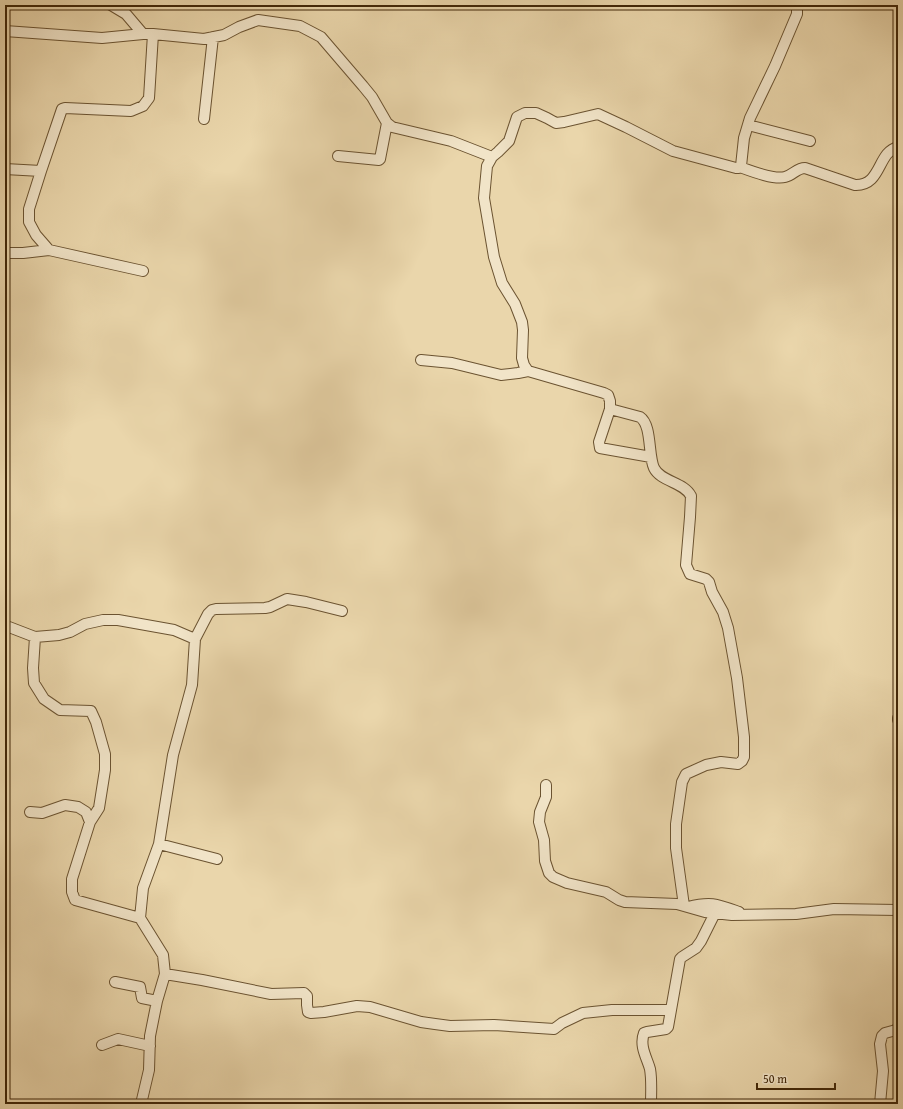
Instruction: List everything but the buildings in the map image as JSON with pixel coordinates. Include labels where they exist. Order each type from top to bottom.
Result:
[{"type":"street","points":[[49,250],[36,235],[29,222],[29,209],[62,109],[131,111],[143,106],[149,98],[148,34],[126,14],[111,5]]},
{"type":"street","points":[[740,167],[744,138],[750,118],[775,66],[794,21],[797,5]]},
{"type":"street","points":[[5,31],[102,38],[148,34],[204,39],[224,35],[238,27],[258,20],[300,26],[321,38],[372,97],[387,123],[392,127],[451,141],[492,157]]},
{"type":"street","points":[[204,119],[213,37]]},
{"type":"street","points":[[528,371],[522,358],[522,322],[515,304],[502,283],[494,257],[484,198],[487,166],[492,157],[509,141],[517,116],[525,113],[536,113],[556,123],[598,114],[626,126],[673,151],[780,178],[787,176],[801,168],[805,168],[862,186],[870,181],[890,150],[898,147]]},
{"type":"street","points":[[338,156],[380,159],[387,123]]},
{"type":"street","points":[[748,125],[810,141]]},
{"type":"street","points":[[5,169],[41,171]]},
{"type":"street","points":[[5,253],[23,253],[49,250],[143,271]]},
{"type":"street","points":[[421,360],[452,363],[501,376],[528,371],[604,393],[608,396],[610,401],[610,409],[599,442],[600,448],[651,457]]},
{"type":"street","points":[[610,409],[643,418],[655,470],[660,475],[686,490],[691,496],[686,565],[690,574],[706,579],[709,582],[712,592],[723,612],[728,628],[737,678],[744,737],[744,757],[742,762],[734,764],[721,762],[706,765],[686,774],[682,782],[676,824],[676,848],[686,907]]},
{"type":"street","points":[[141,1104],[148,1070],[150,1036],[165,974],[163,955],[140,918],[143,888],[158,844],[173,755],[192,685],[195,638],[208,614],[212,610],[216,609],[264,608],[270,607],[287,599],[342,611]]},
{"type":"street","points":[[5,627],[9,627],[35,637],[59,635],[70,632],[85,624],[104,620],[118,620],[174,630],[195,638]]},
{"type":"street","points":[[35,637],[33,668],[34,683],[44,699],[60,710],[91,711],[96,722],[105,754],[105,770],[99,808],[90,822],[72,879],[72,892],[75,900],[140,918]]},
{"type":"street","points":[[546,785],[546,797],[540,812],[539,822],[544,840],[545,861],[552,877],[567,883],[606,892],[625,902],[677,904],[705,912],[732,915],[796,914],[834,909],[898,910]]},
{"type":"street","points":[[30,812],[42,813],[65,805],[78,807],[86,812],[90,822]]},
{"type":"street","points":[[158,844],[217,859]]},
{"type":"street","points":[[686,907],[712,904],[748,915]]},
{"type":"street","points":[[651,1104],[650,1070],[644,1054],[642,1037],[646,1032],[666,1029],[668,1027],[680,959],[682,956],[696,948],[715,913]]},
{"type":"street","points":[[165,974],[271,994],[304,993],[307,996],[308,1012],[311,1013],[357,1006],[370,1007],[421,1022],[450,1026],[494,1025],[554,1029],[562,1023],[583,1013],[612,1010],[671,1010]]},
{"type":"street","points":[[116,982],[140,987],[142,998],[158,1001]]},
{"type":"street","points":[[880,1104],[883,1071],[880,1044],[882,1036],[885,1033],[896,1030],[898,1027]]},
{"type":"street","points":[[102,1045],[118,1039],[150,1046]]}]
